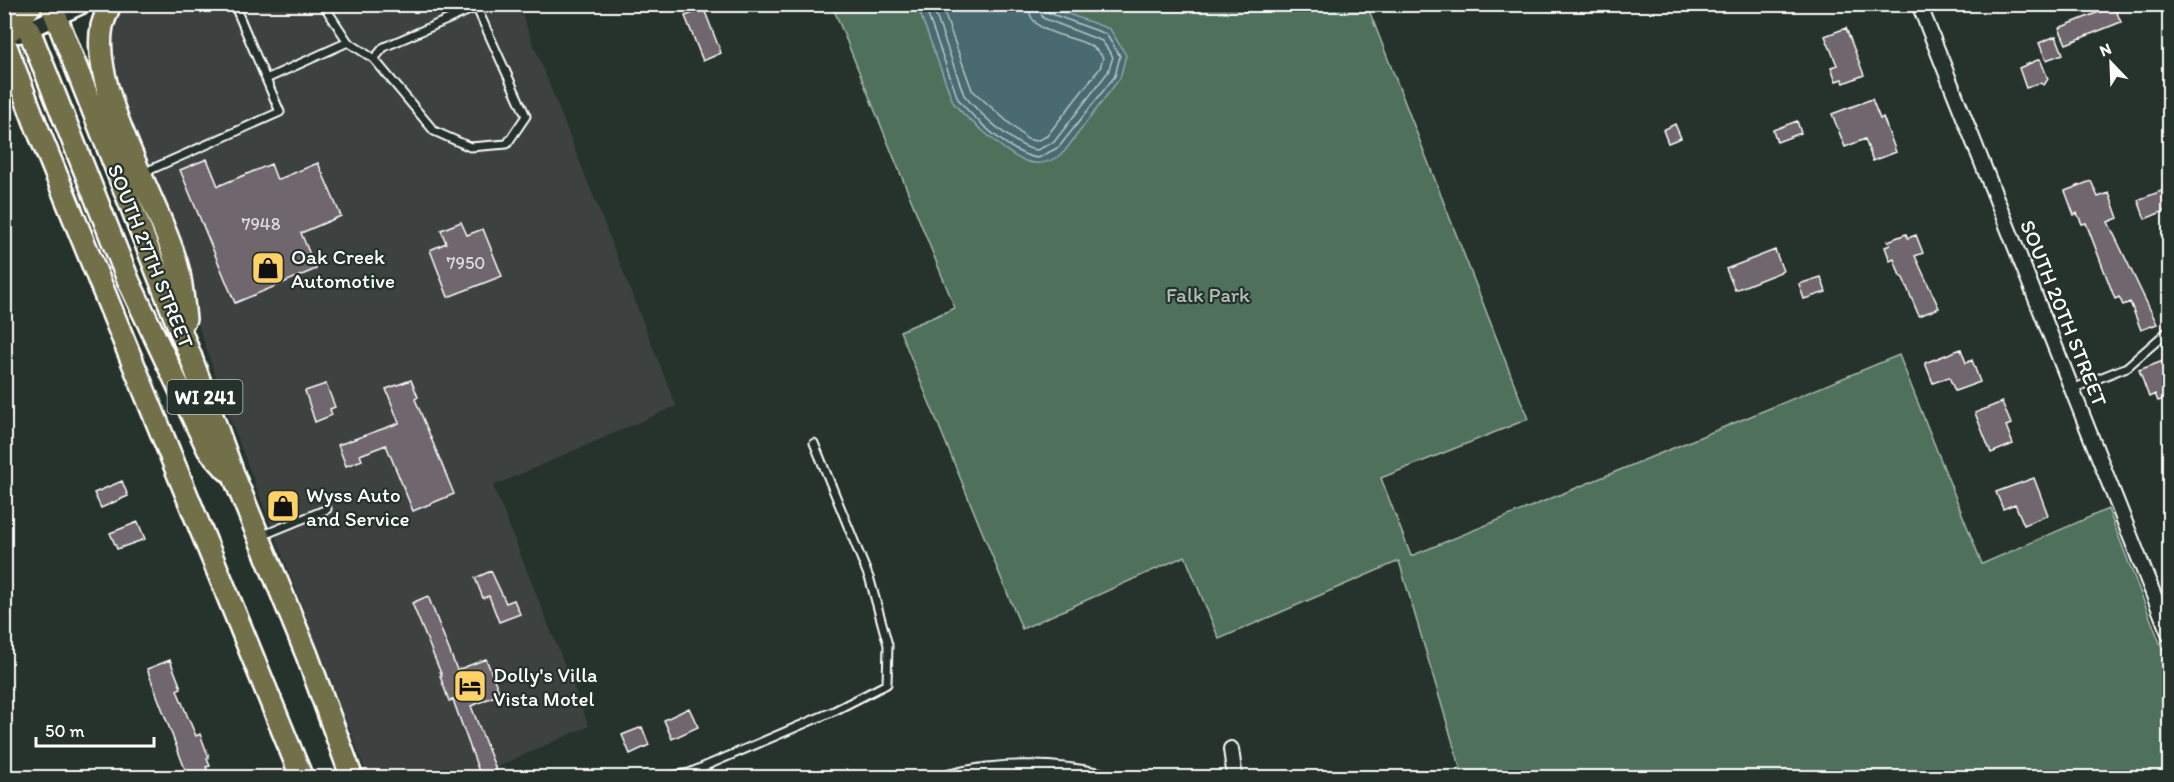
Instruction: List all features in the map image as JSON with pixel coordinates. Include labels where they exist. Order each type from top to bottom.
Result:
[{"type":"main road","points":[[110,4],[102,26],[104,68],[131,178]]},
{"type":"main road","points":[[18,11],[54,10]]},
{"type":"main road","name":"SOUTH 27TH STREET","points":[[54,10],[131,178],[178,269],[190,355],[235,479],[307,655],[352,777]]},
{"type":"main road","points":[[4,41],[18,11]]},
{"type":"main road","points":[[18,11],[129,282],[208,448],[235,479]]},
{"type":"main road","name":"WI 241","points":[[4,41],[36,125],[302,777]]},
{"type":"main road","points":[[4,94],[15,99],[36,125]]},
{"type":"street","points":[[54,10],[84,4]]},
{"type":"street","name":"SOUTH 20TH STREET","points":[[1919,4],[2169,636]]},
{"type":"street","points":[[1231,749],[1235,777]]},
{"type":"street","points":[[948,777],[979,769],[1071,769],[1108,777]]},
{"type":"lane","points":[[131,178],[280,112],[234,4]]},
{"type":"lane","points":[[323,4],[348,42],[374,59],[434,131],[470,147],[507,144],[526,116],[476,6],[384,47],[374,59]]},
{"type":"lane","points":[[266,79],[348,42]]},
{"type":"lane","points":[[2072,389],[2127,367],[2167,332]]},
{"type":"lane","points":[[660,777],[689,773],[834,711],[887,684],[888,645],[870,580],[814,443]]},
{"type":"lane","points":[[259,537],[327,509]]},
{"type":"shaded area","points":[[122,5],[518,5],[676,406],[493,486],[589,726],[474,777],[368,777],[227,411],[154,191],[119,106],[109,48],[116,9]]},
{"type":"green space","name":"Falk Park","points":[[832,5],[1367,5],[1528,419],[1381,478],[1411,556],[1899,355],[1982,564],[2108,509],[2167,661],[2169,660],[2169,777],[1463,777],[1399,561],[1219,639],[1185,556],[1022,629],[900,331],[955,308]]},
{"type":"water","points":[[917,5],[1043,5],[1110,29],[1126,55],[1120,78],[1064,152],[1044,163],[1025,161],[1007,151],[953,102]]},
{"type":"building","points":[[2114,6],[2121,22],[2066,44],[2059,28]]},
{"type":"building","points":[[704,9],[721,53],[703,61],[685,16]]},
{"type":"building","points":[[1846,28],[1864,75],[1844,83],[1842,79],[1836,81],[1831,67],[1837,65],[1825,36]]},
{"type":"building","points":[[2056,36],[2063,54],[2046,60],[2039,43]]},
{"type":"building","points":[[2040,59],[2048,79],[2044,85],[2040,83],[2026,88],[2019,68]]},
{"type":"building","points":[[1872,99],[1880,119],[1883,117],[1896,152],[1873,161],[1865,139],[1845,147],[1832,114]]},
{"type":"building","points":[[1797,121],[1801,133],[1777,142],[1773,130]]},
{"type":"building","points":[[1675,124],[1681,138],[1668,143],[1663,130]]},
{"type":"building","points":[[207,159],[218,186],[271,164],[277,180],[318,163],[341,216],[301,233],[316,269],[235,303],[180,170]]},
{"type":"building","points":[[2091,181],[2098,197],[2109,193],[2118,218],[2108,222],[2157,324],[2141,330],[2130,302],[2123,305],[2119,297],[2115,299],[2086,223],[2082,224],[2077,213],[2074,215],[2065,191]]},
{"type":"building","points":[[2169,188],[2169,209],[2145,219],[2138,200]]},
{"type":"building","points":[[461,222],[467,235],[483,229],[502,276],[448,297],[430,250],[446,243],[441,230]]},
{"type":"building","points":[[1906,234],[1908,238],[1916,235],[1923,253],[1915,256],[1939,308],[1919,316],[1894,259],[1890,261],[1885,247],[1890,245],[1888,241]]},
{"type":"building","points":[[1775,250],[1783,271],[1735,290],[1726,269]]},
{"type":"building","points":[[1821,277],[1826,292],[1804,299],[1799,284]]},
{"type":"building","points":[[1961,349],[1966,363],[1972,360],[1980,382],[1955,391],[1949,377],[1933,383],[1925,363]]},
{"type":"building","points":[[2163,361],[2169,376],[2169,397],[2158,401],[2155,394],[2149,397],[2139,370]]},
{"type":"building","points":[[411,380],[418,397],[415,399],[454,494],[413,511],[386,445],[360,455],[362,460],[346,466],[338,445],[399,423],[386,389]]},
{"type":"building","points":[[326,384],[335,407],[330,409],[332,415],[315,422],[305,391]]},
{"type":"building","points":[[2002,402],[2011,424],[2006,426],[2013,444],[1991,453],[1975,413]]},
{"type":"building","points":[[2034,478],[2048,515],[2024,525],[2015,504],[2003,509],[1996,492]]},
{"type":"building","points":[[122,481],[128,496],[101,508],[94,493]]},
{"type":"building","points":[[138,522],[145,539],[117,549],[110,533]]},
{"type":"building","points":[[491,571],[506,603],[514,600],[520,614],[499,622],[489,596],[483,598],[475,578]]},
{"type":"building","name":"Dolly's Villa Vista Motel","points":[[428,596],[457,670],[486,659],[500,694],[471,706],[499,777],[481,777],[453,700],[449,701],[440,676],[442,676],[412,603]]},
{"type":"building","points":[[170,660],[181,688],[177,690],[196,736],[200,734],[209,758],[207,759],[210,766],[206,767],[210,777],[188,777],[147,669]]},
{"type":"building","points":[[689,708],[698,727],[672,739],[664,720]]},
{"type":"building","points":[[642,727],[649,745],[630,754],[622,735]]},
{"type":"place","name":"Oak Creek Automotive","points":[[268,268]]},
{"type":"place","name":"Wyss Auto and Service","points":[[283,506]]},
{"type":"place","name":"Dolly's Villa Vista Motel","points":[[470,686]]}]
